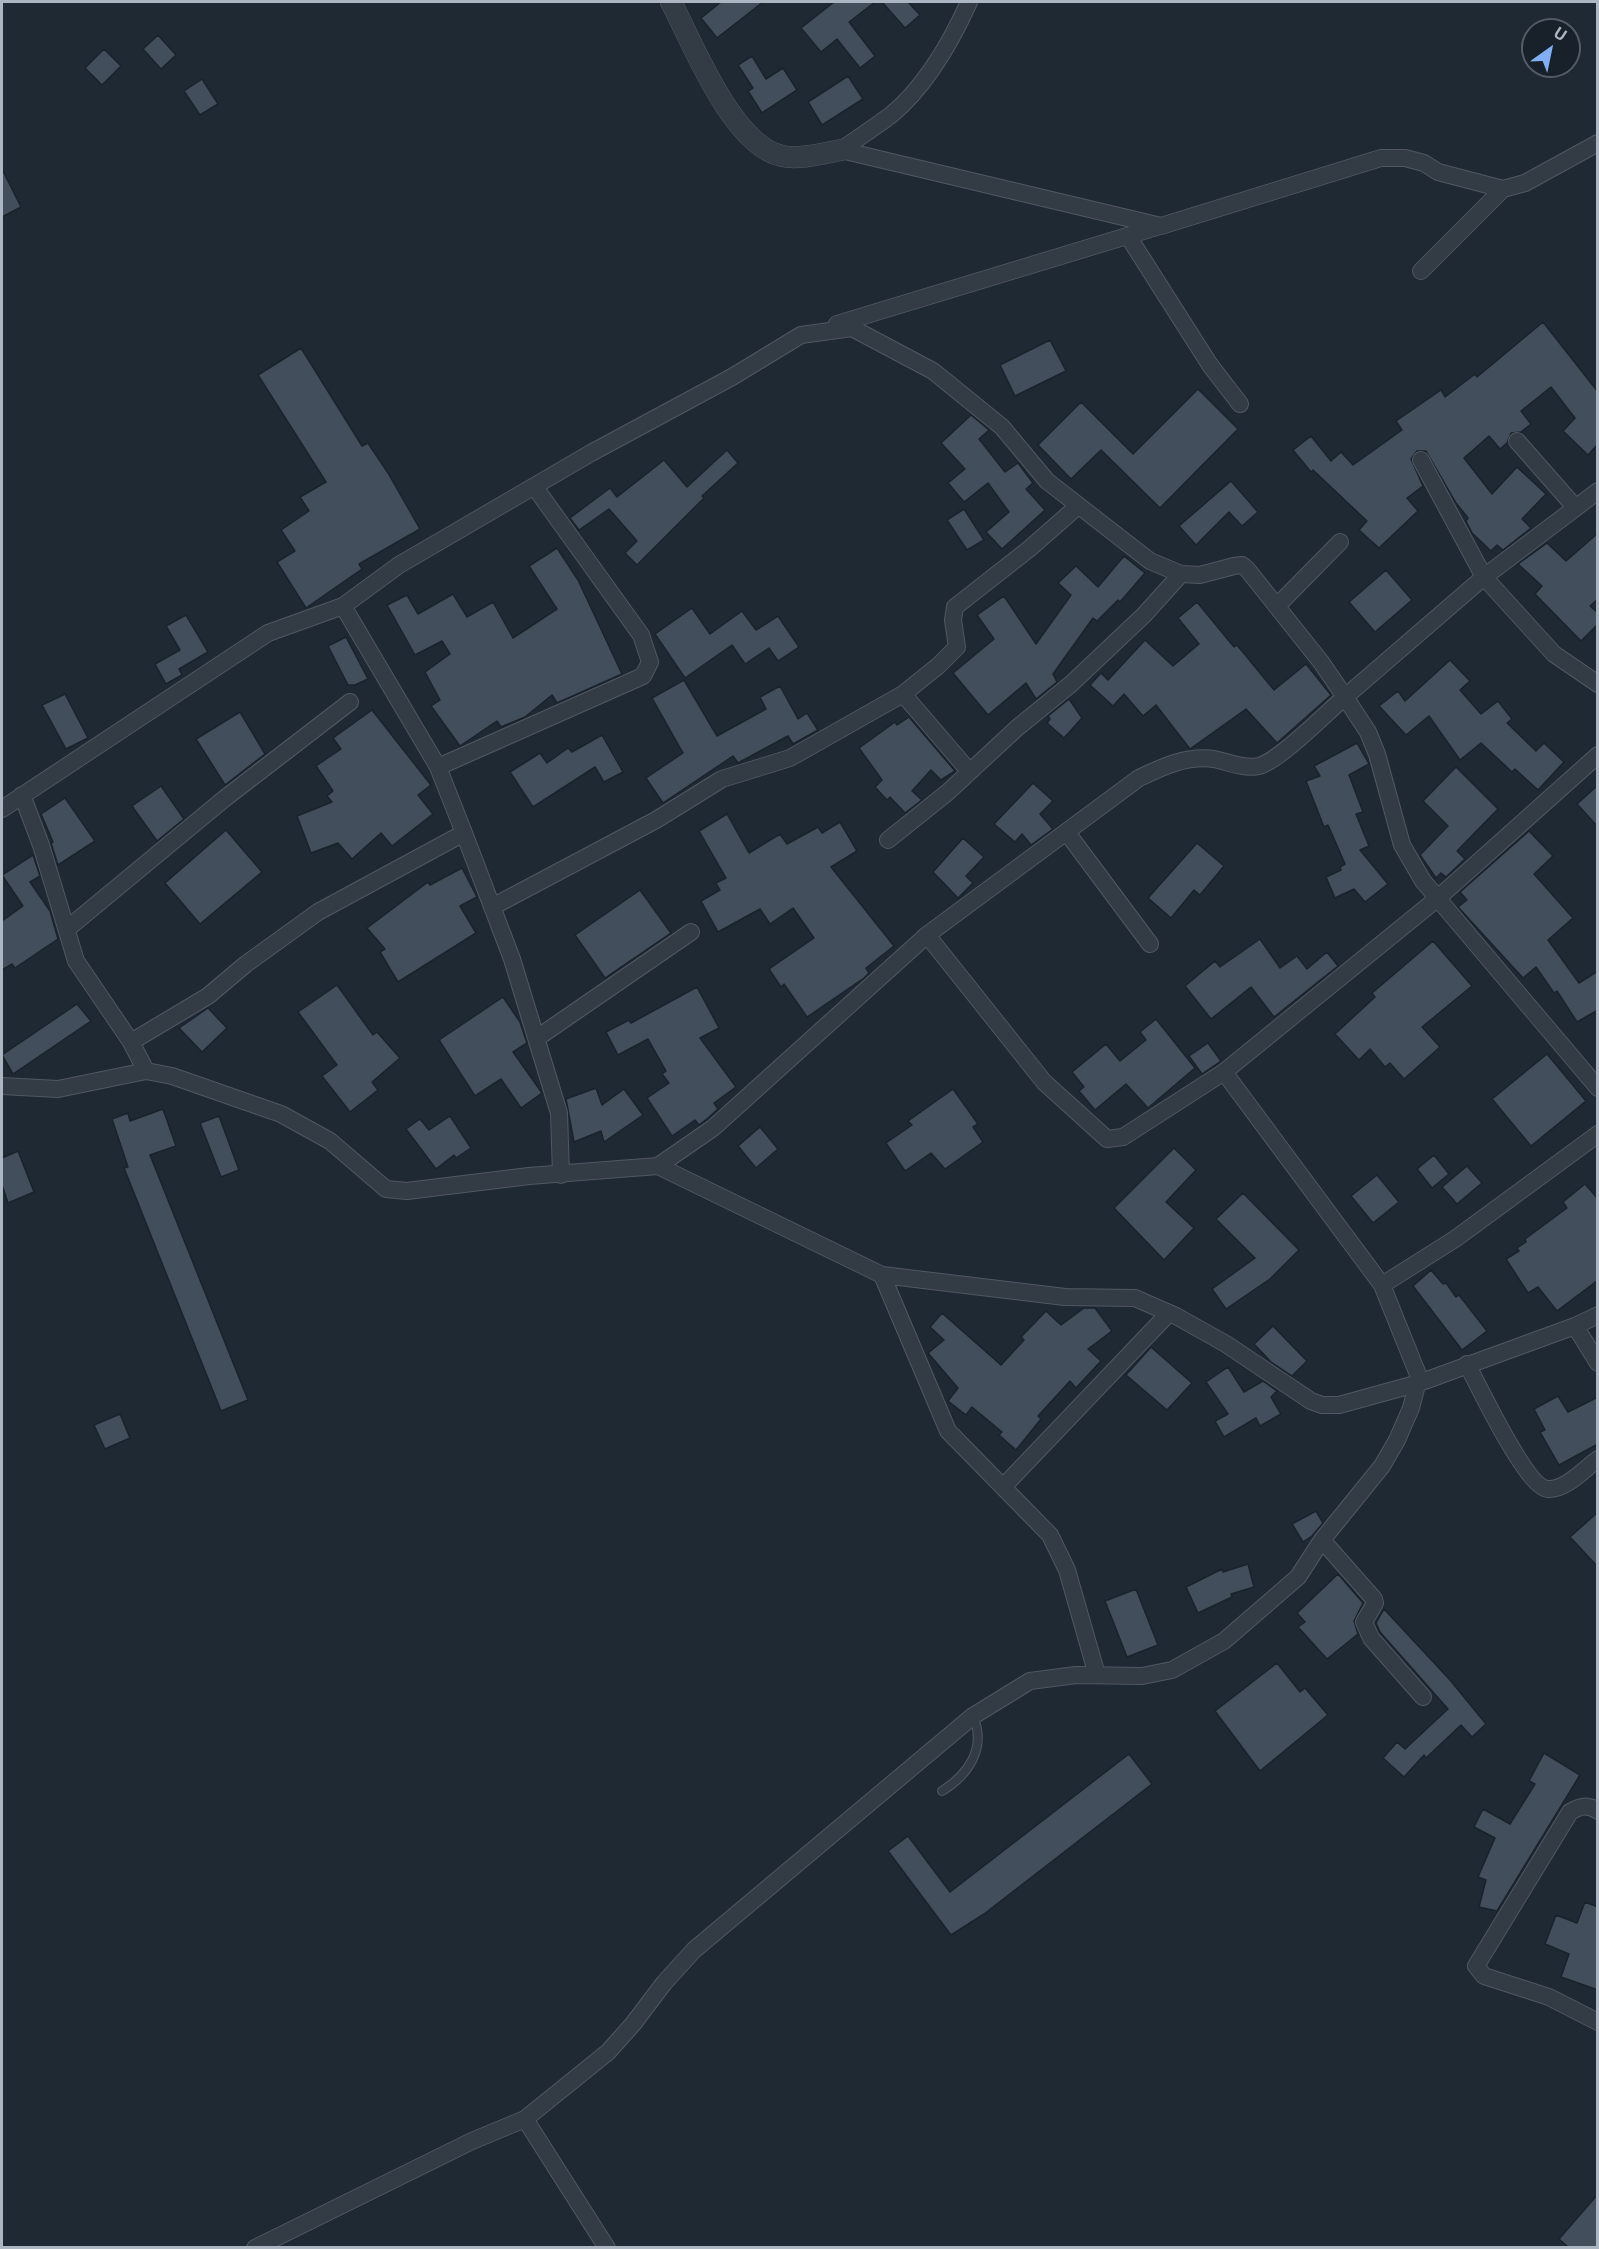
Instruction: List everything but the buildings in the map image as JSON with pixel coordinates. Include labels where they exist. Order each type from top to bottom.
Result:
[{"type":"street","points":[[671,2],[721,98],[749,137],[760,146],[782,156],[841,150],[1161,226]]},
{"type":"street","points":[[841,150],[892,114],[922,81],[953,39],[969,2]]},
{"type":"street","points":[[1421,271],[1503,189],[1525,183],[1598,143]]},
{"type":"street","points":[[2,809],[63,771],[168,698],[268,633],[343,606],[399,565],[534,486],[732,377],[801,335],[1381,158],[1405,158],[1424,163],[1438,172],[1503,189]]},
{"type":"street","points":[[1128,236],[1210,365],[1240,404]]},
{"type":"street","points":[[801,335],[852,328],[933,371],[1002,427],[1047,481],[1150,561],[1181,574],[1200,575],[1242,565],[1255,577],[1345,697],[1368,732],[1377,754],[1402,845],[1423,881],[1598,1088]]},
{"type":"street","points":[[1517,441],[1575,507]]},
{"type":"street","points":[[1421,460],[1484,577],[1554,654],[1598,684]]},
{"type":"street","points":[[438,767],[643,676],[650,662],[641,635],[534,486]]},
{"type":"street","points":[[2,1086],[58,1089],[146,1071],[172,1077],[281,1114],[330,1141],[386,1189],[407,1191],[658,1166],[713,1128],[927,936],[1068,834],[1139,778],[1168,764],[1190,759],[1211,759],[1248,767],[1269,762],[1484,577],[1598,491]]},
{"type":"street","points":[[492,907],[646,826],[722,779],[790,758],[903,694],[939,666],[957,647],[952,620],[955,607],[1029,549],[1078,506]]},
{"type":"street","points":[[1277,606],[1340,542]]},
{"type":"street","points":[[888,840],[1071,684],[1144,615],[1181,574]]},
{"type":"street","points":[[343,606],[438,767],[464,833],[537,1038],[559,1113],[561,1174]]},
{"type":"street","points":[[903,694],[969,771]]},
{"type":"street","points":[[67,929],[224,799],[350,702]]},
{"type":"street","points":[[927,936],[1044,1082],[1107,1139],[1124,1137],[1224,1072],[1438,898],[1598,755]]},
{"type":"street","points":[[22,795],[41,844],[76,961],[131,1042],[146,1071]]},
{"type":"street","points":[[131,1042],[208,996],[246,964],[318,912],[464,833]]},
{"type":"street","points":[[1068,834],[1150,944]]},
{"type":"street","points":[[537,1038],[691,932]]},
{"type":"street","points":[[255,2247],[472,2141],[525,2120],[608,2052],[694,1950],[973,1716],[1030,1681],[1051,1676],[1142,1676],[1172,1670],[1224,1641],[1286,1590],[1298,1577],[1322,1540],[1382,1466],[1397,1440],[1416,1369],[1382,1285],[1224,1072]]},
{"type":"street","points":[[1382,1285],[1455,1239],[1598,1134]]},
{"type":"street","points":[[658,1166],[882,1275],[1065,1297],[1129,1297],[1169,1313],[1226,1344],[1311,1401],[1322,1405],[1340,1405],[1416,1369],[1467,1364],[1575,1326],[1598,1315]]},
{"type":"street","points":[[882,1275],[942,1421],[956,1441],[1043,1526],[1054,1542],[1067,1570],[1097,1675]]},
{"type":"street","points":[[1003,1487],[1169,1313]]},
{"type":"street","points":[[1575,1326],[1598,1363]]},
{"type":"street","points":[[1467,1364],[1510,1444],[1536,1485],[1546,1489],[1560,1488],[1598,1459]]},
{"type":"street","points":[[1322,1540],[1374,1599],[1375,1603],[1364,1622],[1371,1638],[1423,1697]]},
{"type":"street","points":[[1598,1811],[1590,1806],[1579,1807],[1570,1812],[1476,1966],[1484,1976],[1549,1998],[1598,2022]]},
{"type":"street","points":[[525,2120],[607,2247]]},
{"type":"lane","points":[[942,1791],[955,1782],[972,1763],[977,1748],[973,1716]]}]
